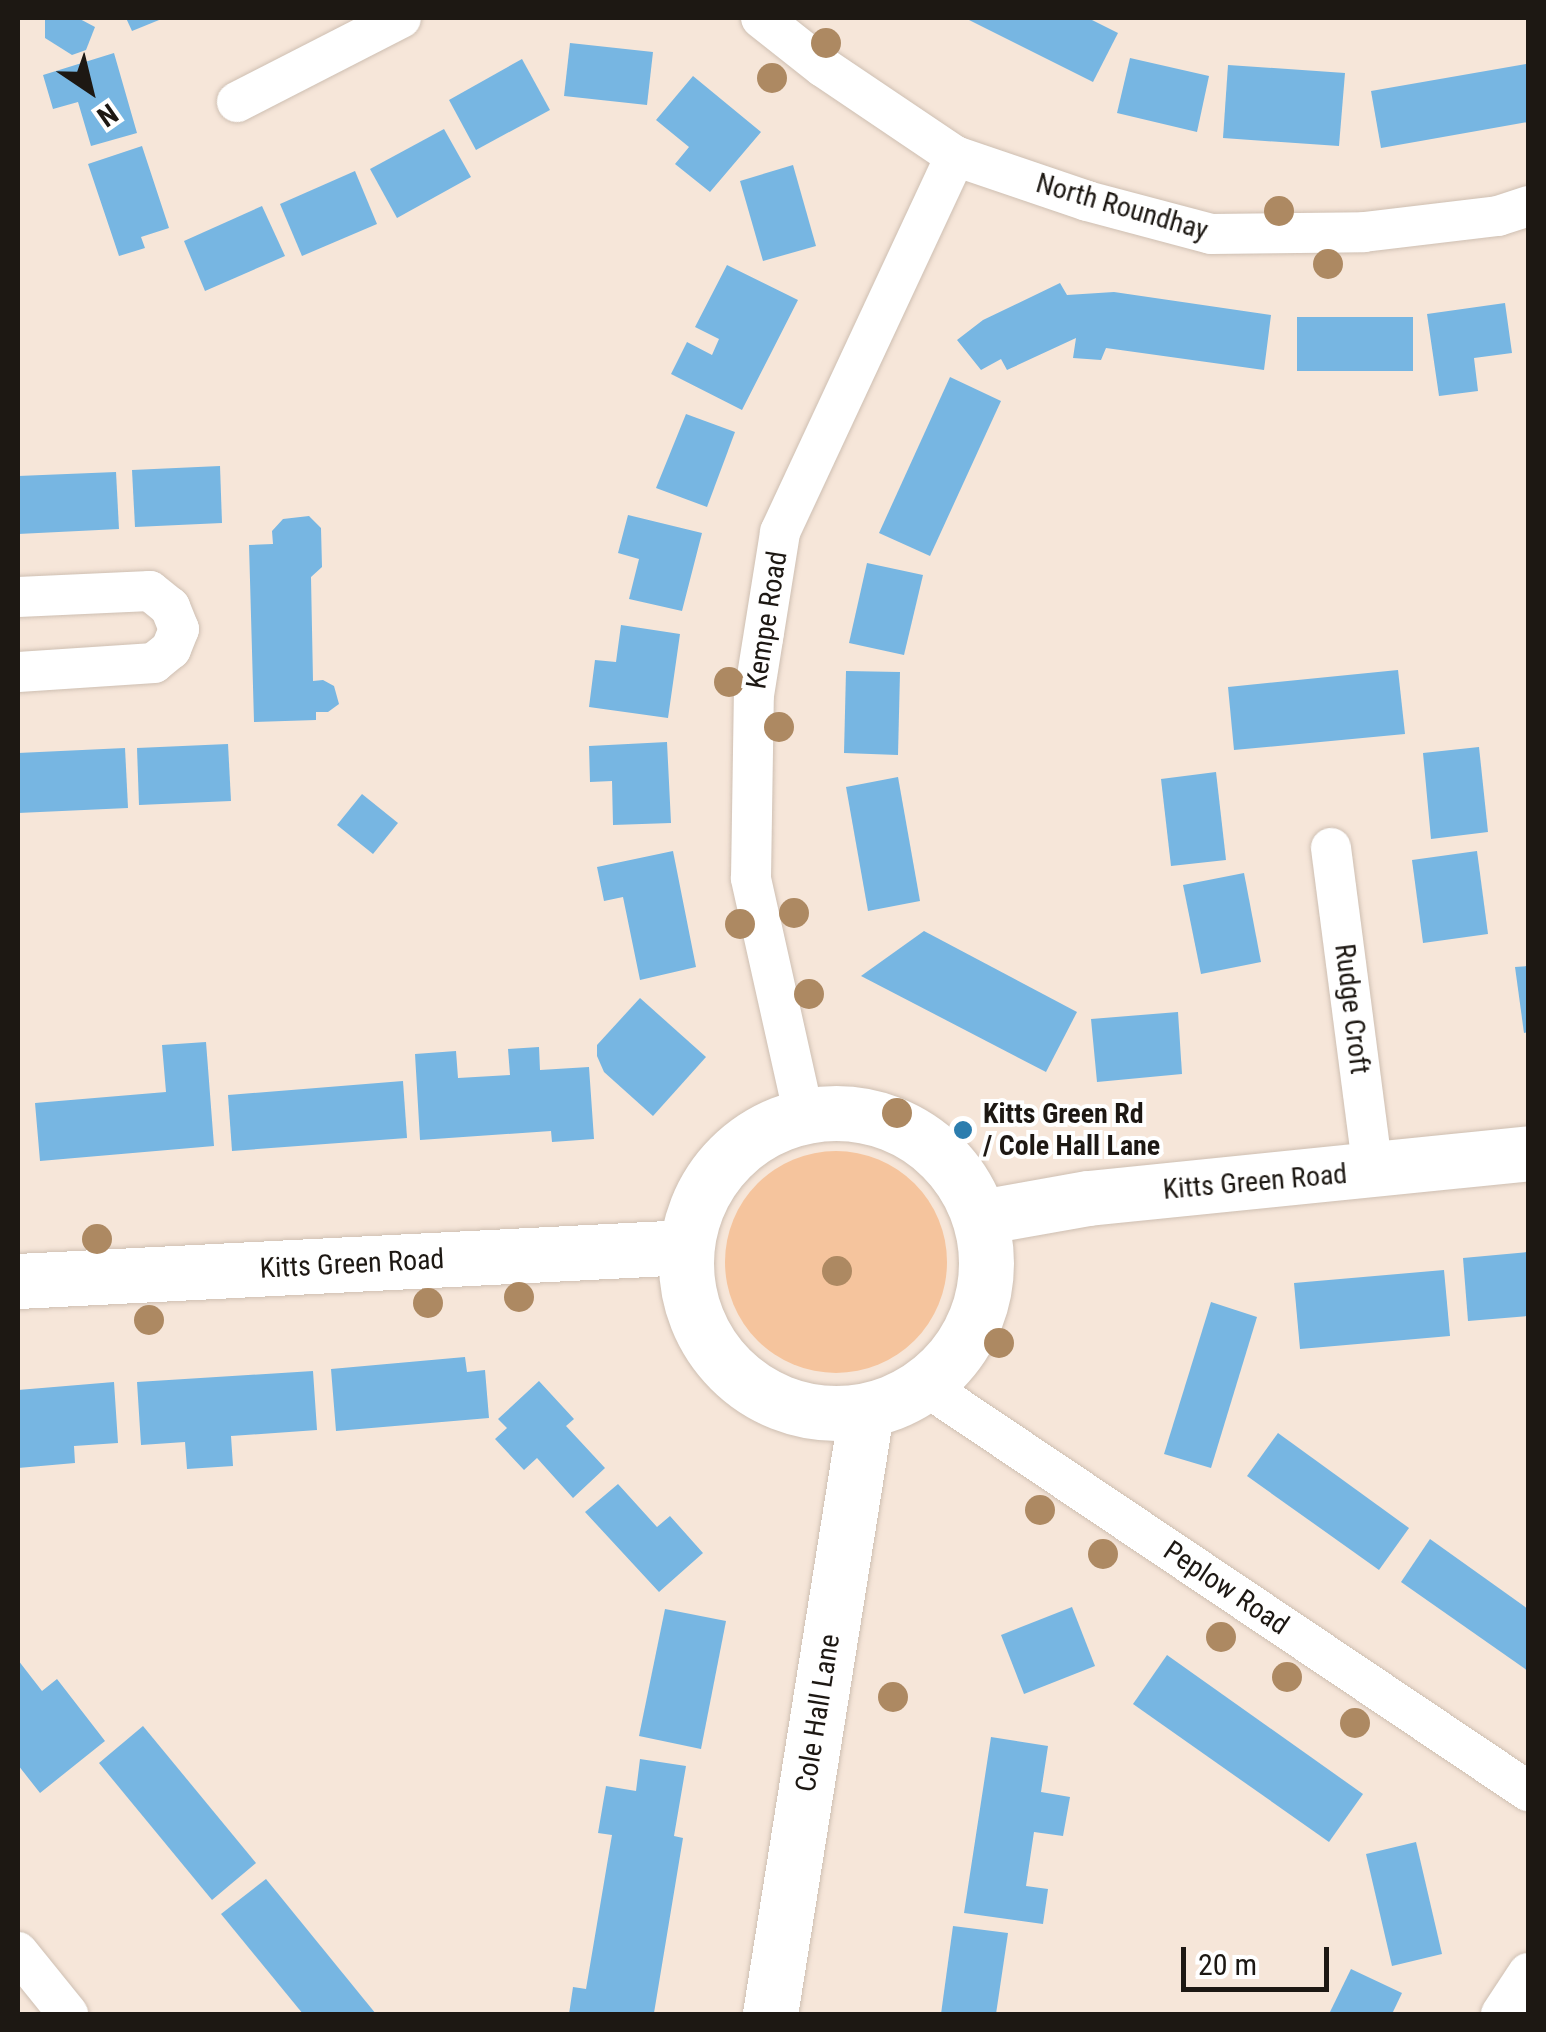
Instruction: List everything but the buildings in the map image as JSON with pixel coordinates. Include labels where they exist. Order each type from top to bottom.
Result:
[{"type":"street","points":[[237,102],[402,18]]},
{"type":"street","name":"North Roundhay","points":[[761,18],[823,68],[954,156],[1087,201],[1211,234],[1364,232],[1498,216],[1528,206]]},
{"type":"street","name":"Kempe Road","points":[[804,1116],[751,878],[757,677],[780,532],[954,156]]},
{"type":"street","points":[[18,596],[150,591],[170,607],[180,630],[171,648],[154,663],[18,672]]},
{"type":"street","name":"Rudge Croft","points":[[1330,848],[1373,1171]]},
{"type":"street","points":[[853,1114],[910,1132],[951,1166],[981,1217],[985,1281],[979,1309],[955,1355],[924,1385],[866,1412],[805,1411],[770,1399],[734,1374],[703,1336],[689,1299],[686,1247],[700,1197],[718,1170],[757,1135],[804,1116],[853,1114]]},
{"type":"street","name":"Kitts Green Road","points":[[981,1217],[1088,1198],[1528,1152]]},
{"type":"street","name":"Kitts Green Road","points":[[18,1281],[686,1247]]},
{"type":"street","name":"Peplow Road","points":[[924,1385],[1528,1791]]},
{"type":"street","name":"Cole Hall Lane","points":[[770,2014],[866,1412]]},
{"type":"street","points":[[18,1952],[68,2014]]},
{"type":"street","points":[[1500,2014],[1528,1973]]},
{"type":"shaded area","points":[[836,1151],[879,1159],[915,1183],[939,1219],[947,1262],[939,1305],[915,1341],[879,1365],[836,1373],[793,1365],[757,1341],[733,1305],[725,1262],[733,1219],[757,1183],[793,1159]]},
{"type":"place","name":"Kitts Green Rd / Cole Hall Lane","points":[[963,1130]]}]
